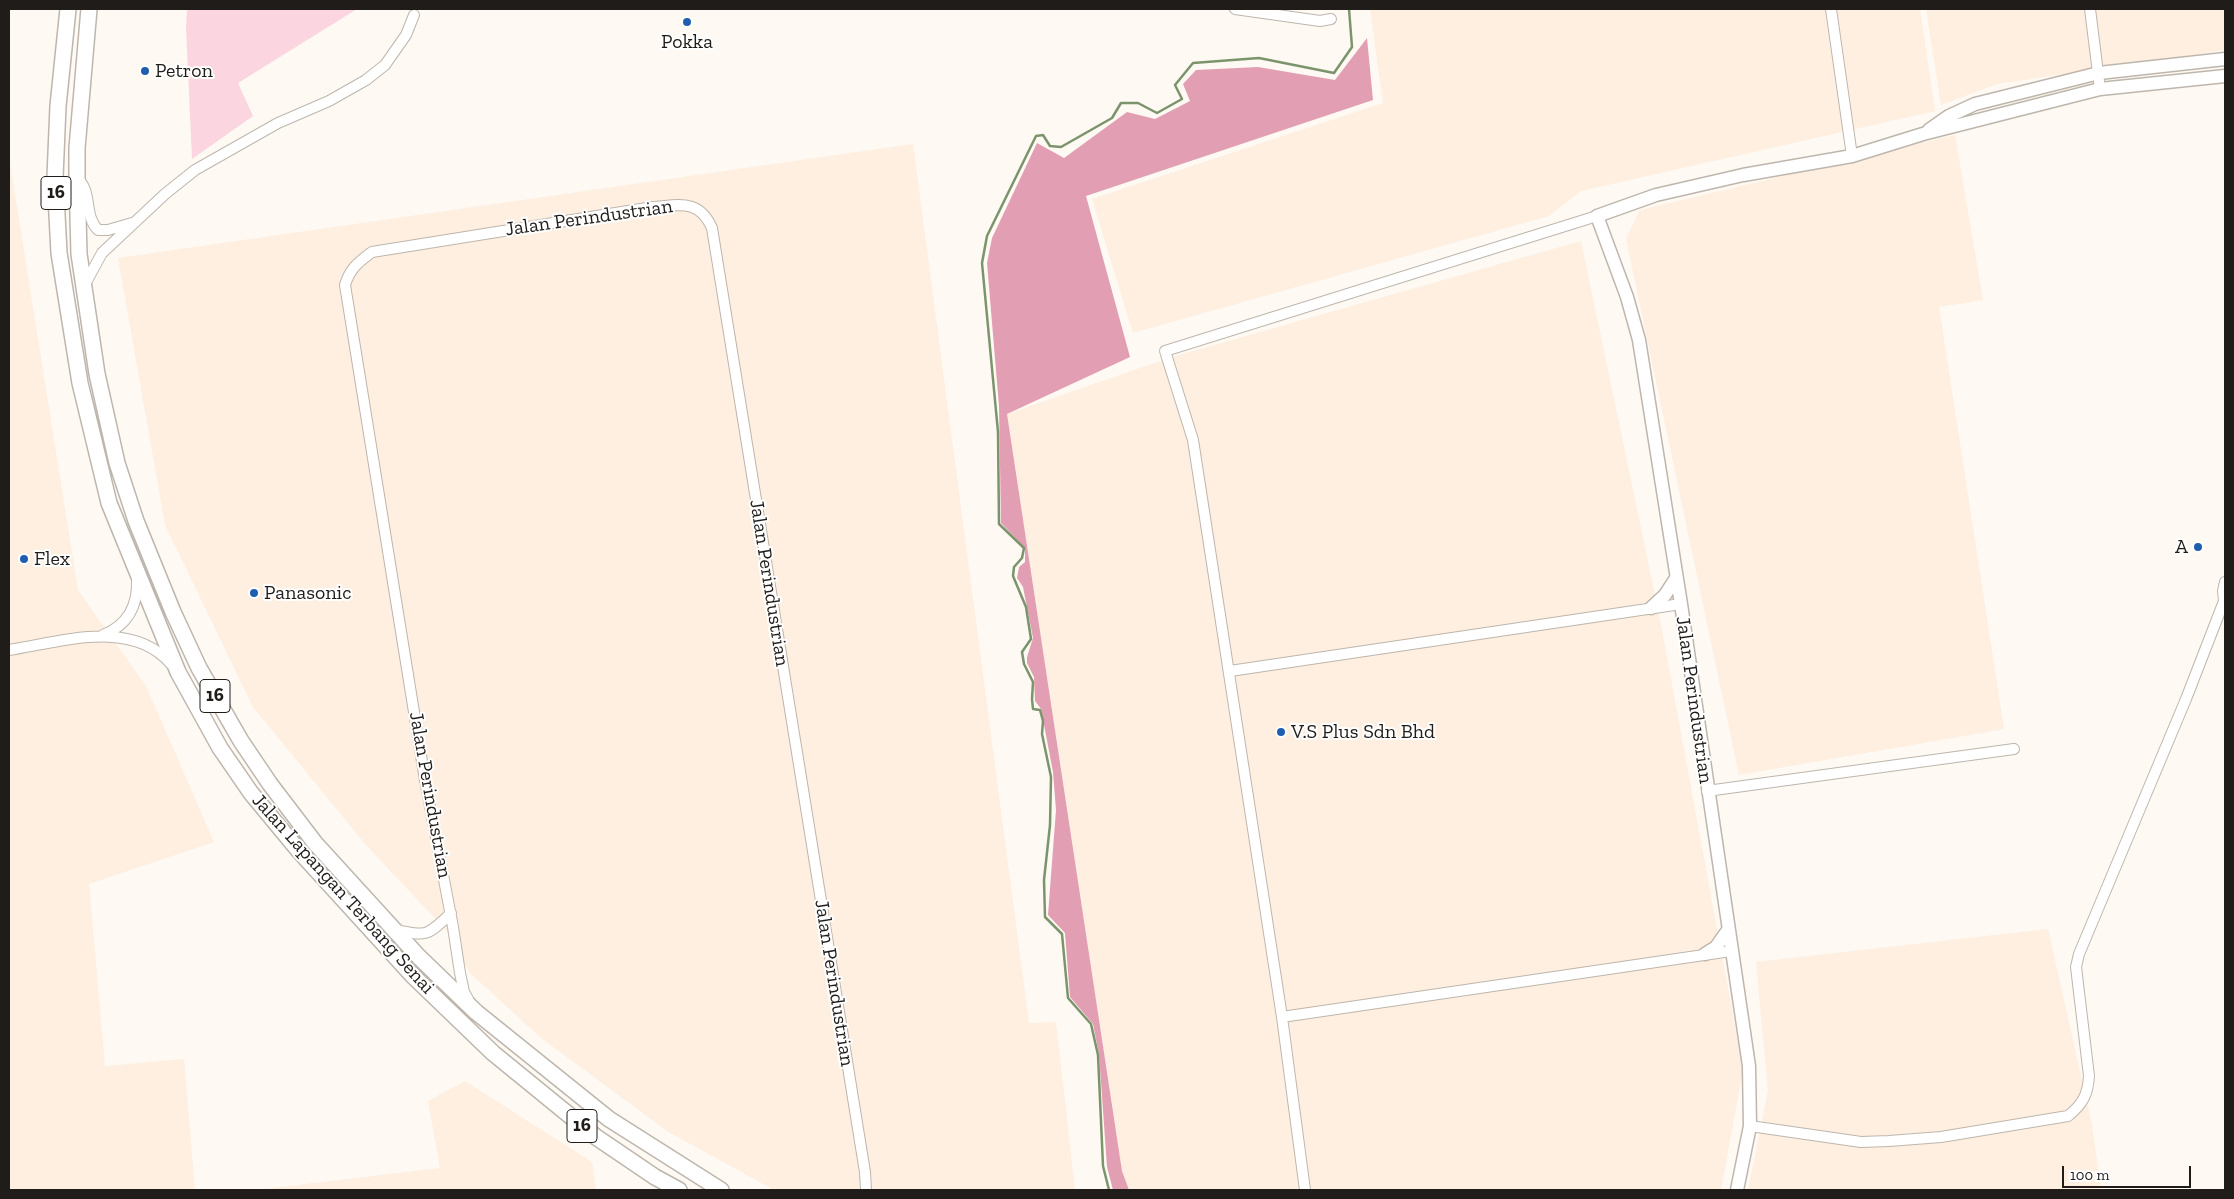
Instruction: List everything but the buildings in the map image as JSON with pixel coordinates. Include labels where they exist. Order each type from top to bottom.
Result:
[{"type":"highway","name":"Jalan Lapangan Terbang Senai","points":[[68,9],[58,106],[55,177],[59,253],[80,383],[109,503],[178,672],[220,748],[251,793],[299,851],[412,975],[492,1052],[596,1137],[655,1177],[679,1190]]},
{"type":"highway","name":"Jalan Lapangan Terbang Senai","points":[[89,9],[77,148],[77,178],[79,254],[97,374],[117,463],[150,557],[199,668],[241,741],[270,784],[315,843],[392,929],[476,1012],[609,1118],[721,1190]]},
{"type":"main road","points":[[1923,134],[1949,116],[1975,104],[2099,73],[2225,59]]},
{"type":"main road","points":[[1597,216],[1656,195],[1743,175],[1852,156],[1923,134],[2100,90],[2225,76]]},
{"type":"main road","name":"Jalan Perindustrian","points":[[1597,216],[1627,297],[1639,340],[1681,604],[1749,1066],[1750,1126],[1737,1190]]},
{"type":"main road","points":[[1651,608],[1666,595],[1676,578]]},
{"type":"main road","points":[[1705,954],[1716,947],[1728,930]]},
{"type":"street","points":[[1235,9],[1320,21],[1331,19]]},
{"type":"street","points":[[1832,9],[1852,156]]},
{"type":"street","points":[[2090,9],[2100,90]]},
{"type":"street","points":[[83,287],[102,253],[165,194],[195,170],[278,123],[329,101],[366,80],[384,65],[406,35],[414,15]]},
{"type":"street","points":[[77,178],[84,188],[90,218],[98,230],[108,230],[136,222]]},
{"type":"street","name":"Jalan Perindustrian","points":[[476,1012],[464,992],[425,780],[346,285],[349,273],[356,264],[372,252],[653,207],[687,204],[701,211],[708,218],[712,228],[866,1190]]},
{"type":"street","points":[[1305,1190],[1282,1017],[1194,440],[1165,351],[1597,216]]},
{"type":"street","points":[[100,636],[115,630],[132,612],[138,594],[137,575]]},
{"type":"street","points":[[1750,1126],[1861,1142],[1889,1141],[1941,1137],[2068,1116],[2076,1110],[2088,1092],[2089,1076],[2076,967],[2079,954],[2186,700],[2224,601],[2223,590],[2225,582]]},
{"type":"street","points":[[1230,671],[1681,604]]},
{"type":"street","points":[[9,650],[100,636],[120,637],[153,648],[178,672]]},
{"type":"street","points":[[1707,790],[2014,748]]},
{"type":"street","points":[[392,929],[426,934],[433,930],[450,913]]},
{"type":"street","points":[[1282,1017],[1731,950]]},
{"type":"shaded area","points":[[187,9],[357,9],[238,83],[253,116],[192,159],[186,28]]},
{"type":"shaded area","points":[[1370,9],[1920,9],[1935,111],[1581,191],[1549,216],[1133,333],[1092,199],[1383,103]]},
{"type":"shaded area","points":[[1926,9],[2225,9],[2225,50],[1997,84],[1941,105]]},
{"type":"shaded area","points":[[1367,38],[1373,100],[1086,196],[1130,357],[1007,414],[1122,1171],[1129,1190],[1113,1190],[1107,1167],[1099,1054],[1093,1024],[1070,997],[1065,933],[1048,915],[1056,810],[1053,772],[1041,709],[1035,701],[1034,677],[1027,663],[1033,638],[1023,587],[1017,578],[1019,567],[1025,562],[1025,548],[1001,523],[999,406],[987,263],[992,238],[1037,143],[1064,158],[1127,112],[1155,119],[1190,101],[1183,84],[1196,70],[1258,67],[1335,80]]},
{"type":"shaded area","points":[[1955,135],[1983,300],[1939,307],[2004,729],[1739,775],[1626,239],[1640,210]]},
{"type":"shaded area","points":[[913,144],[1029,1023],[1056,1022],[1075,1190],[774,1190],[667,1131],[541,1038],[470,973],[447,931],[366,845],[253,707],[165,525],[118,258]]},
{"type":"shaded area","points":[[9,157],[78,590],[146,686],[214,842],[89,884],[105,1066],[184,1059],[195,1190],[9,1190]]},
{"type":"shaded area","points":[[1581,241],[1660,619],[1743,1070],[1721,1190],[1129,1190],[1122,1171],[1007,414],[1172,357]]},
{"type":"shaded area","points":[[2048,929],[2092,1125],[2101,1190],[1748,1190],[1768,1091],[1756,962]]},
{"type":"shaded area","points":[[465,1081],[592,1162],[596,1190],[255,1190],[440,1168],[428,1101]]},
{"type":"waterway","points":[[1109,1190],[1103,1166],[1098,1055],[1091,1024],[1068,998],[1062,934],[1045,917],[1044,880],[1050,825],[1051,777],[1042,734],[1043,721],[1040,710],[1033,709],[1033,682],[1024,664],[1022,652],[1031,639],[1026,607],[1013,576],[1014,567],[1022,558],[1024,548],[999,524],[998,432],[982,263],[987,236],[1036,136],[1043,135],[1050,146],[1061,147],[1112,118],[1121,103],[1138,103],[1157,113],[1182,99],[1175,85],[1193,63],[1259,58],[1334,73],[1352,47],[1349,9]]},
{"type":"place","name":"Pokka","points":[[687,22]]},
{"type":"place","name":"Petron","points":[[145,71]]},
{"type":"place","name":"A","points":[[2198,547]]},
{"type":"place","name":"Flex","points":[[24,559]]},
{"type":"place","name":"Panasonic","points":[[254,593]]},
{"type":"place","name":"V.S Plus Sdn Bhd","points":[[1281,732]]}]
